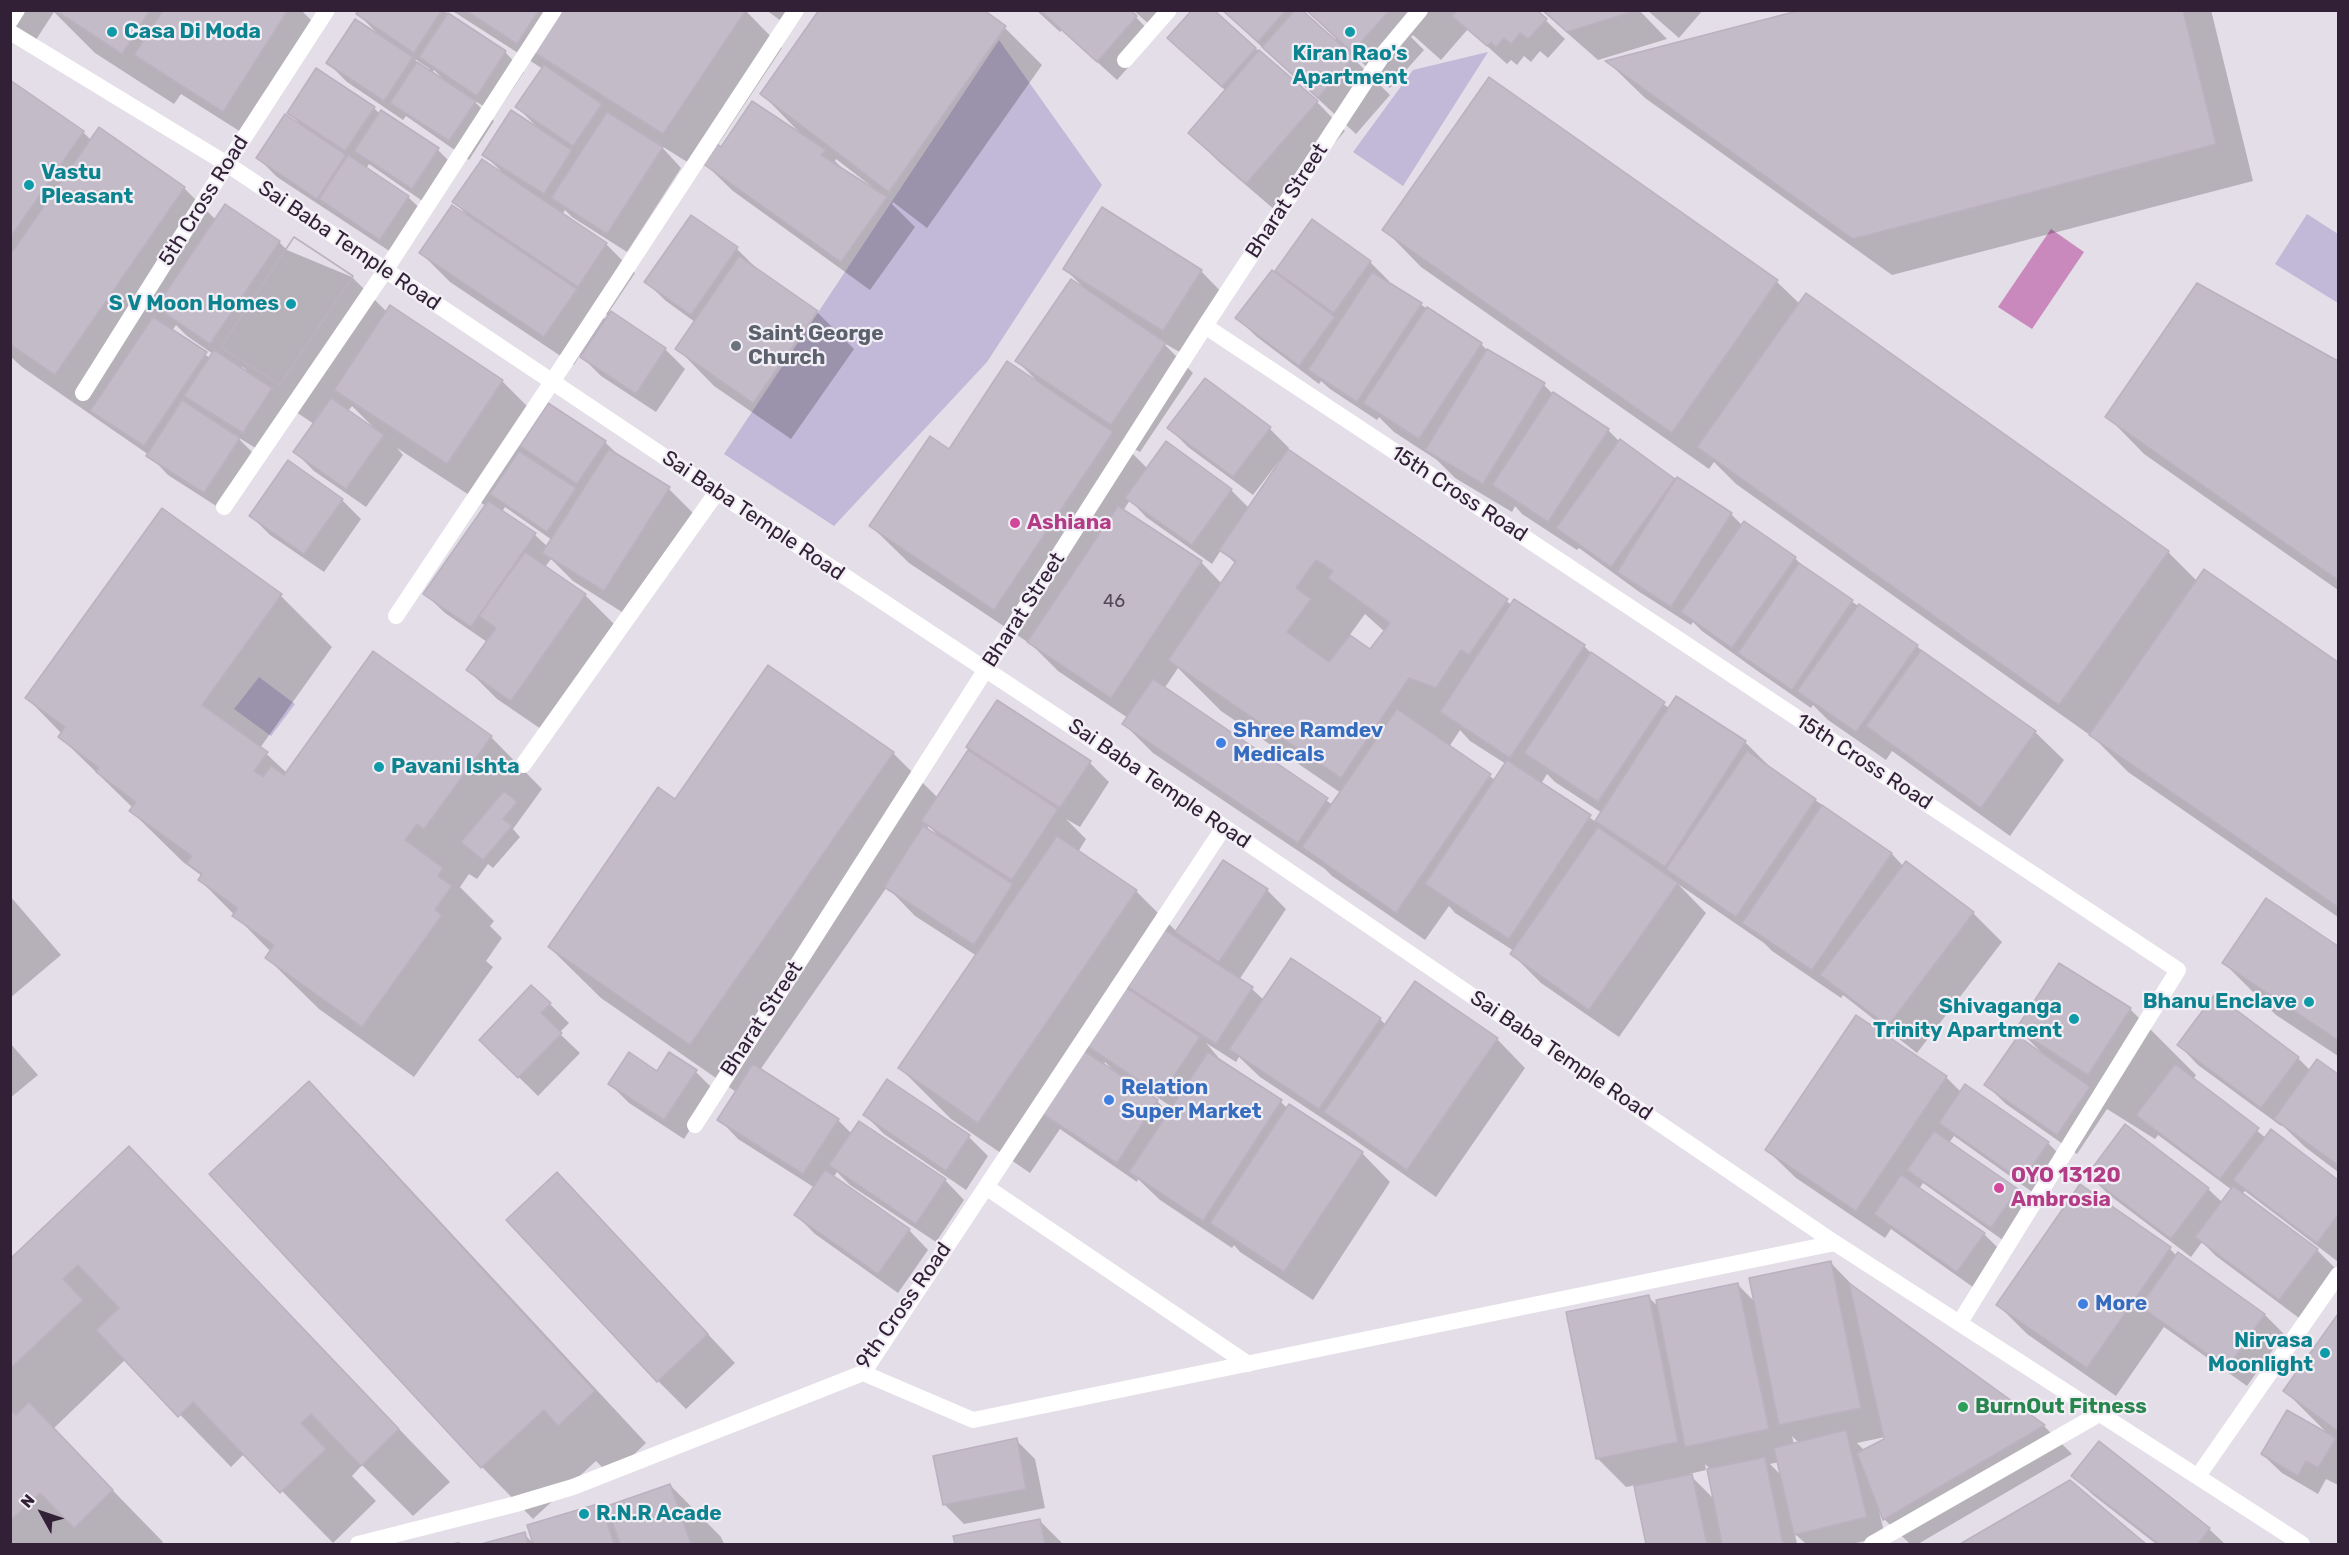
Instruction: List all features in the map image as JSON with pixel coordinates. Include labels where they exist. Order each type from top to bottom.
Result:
[{"type":"street","points":[[10,21],[17,10]]},
{"type":"street","name":"5th Cross Road","points":[[83,393],[327,10]]},
{"type":"street","points":[[224,507],[385,271],[554,10]]},
{"type":"street","points":[[396,616],[796,10]]},
{"type":"street","points":[[1125,60],[1169,10]]},
{"type":"street","name":"Bharat Street","points":[[695,1125],[1205,326],[1384,52],[1420,10]]},
{"type":"street","name":"Sai Baba Temple Road","points":[[10,32],[227,164],[1224,827],[1835,1243],[2302,1545]]},
{"type":"street","name":"15th Cross Road","points":[[1205,326],[2178,970],[1960,1322]]},
{"type":"street","points":[[523,765],[717,492]]},
{"type":"street","name":"9th Cross Road","points":[[357,1545],[573,1487],[862,1373],[1224,827]]},
{"type":"street","points":[[986,1187],[1248,1364]]},
{"type":"street","points":[[862,1373],[973,1420],[1835,1243]]},
{"type":"street","points":[[2198,1476],[2338,1275]]},
{"type":"street","points":[[1872,1545],[2100,1414]]},
{"type":"shaded area","points":[[999,40],[1102,185],[987,362],[834,526],[724,454]]},
{"type":"shaded area","points":[[1488,52],[1403,186],[1353,152],[1413,70]]},
{"type":"shaded area","points":[[2307,214],[2338,234],[2338,303],[2275,264]]},
{"type":"shaded area","points":[[2051,229],[2084,252],[2032,329],[1998,307]]},
{"type":"shaded area","points":[[259,677],[295,704],[271,736],[234,709]]},
{"type":"building","name":"Casa Di Moda","points":[[55,10],[150,10],[122,54]]},
{"type":"building","points":[[163,10],[288,10],[223,112],[134,55]]},
{"type":"building","points":[[358,10],[442,10],[414,53],[356,14]]},
{"type":"building","points":[[465,10],[539,10],[517,44]]},
{"type":"building","points":[[560,10],[746,10],[663,134],[532,51]]},
{"type":"building","points":[[819,10],[984,10],[1006,26],[889,192],[760,94]]},
{"type":"building","points":[[1045,10],[1131,10],[1137,16],[1097,62],[1043,13]]},
{"type":"building","points":[[1192,10],[1214,10],[1256,48],[1222,87],[1167,38]]},
{"type":"building","points":[[1222,10],[1286,10],[1258,42]]},
{"type":"building","points":[[1295,10],[1302,10],[1354,57],[1318,98],[1262,47]]},
{"type":"building","name":"Kiran Rao's Apartment","points":[[1306,10],[1387,10],[1388,12],[1352,52]]},
{"type":"building","points":[[1457,10],[1537,10],[1547,19],[1528,39],[1520,33],[1511,44],[1504,38],[1496,47],[1491,42],[1487,46],[1452,16]]},
{"type":"building","points":[[1543,10],[1638,10],[1567,32]]},
{"type":"building","points":[[1801,10],[2183,10],[2216,144],[1853,239],[1605,61]]},
{"type":"building","points":[[448,13],[506,51],[477,96],[419,57]]},
{"type":"building","points":[[355,19],[413,57],[384,101],[326,63]]},
{"type":"building","points":[[1259,50],[1318,101],[1246,184],[1188,133]]},
{"type":"building","points":[[417,62],[476,101],[449,141],[390,103]]},
{"type":"building","points":[[544,65],[602,104],[573,146],[515,107]]},
{"type":"building","points":[[316,68],[375,107],[345,151],[287,113]]},
{"type":"building","points":[[1489,77],[1778,280],[1672,433],[1382,230]]},
{"type":"building","name":"Vastu Pleasant","points":[[10,80],[84,131],[10,238]]},
{"type":"building","points":[[752,101],[826,150],[821,155],[887,197],[841,262],[702,163],[716,143],[721,147]]},
{"type":"building","points":[[381,110],[439,148],[412,189],[354,151]]},
{"type":"building","points":[[511,110],[572,150],[544,194],[482,155]]},
{"type":"building","points":[[607,112],[663,147],[607,234],[551,198]]},
{"type":"building","points":[[285,114],[346,155],[317,199],[256,158]]},
{"type":"building","points":[[99,127],[185,187],[55,375],[10,344],[10,255]]},
{"type":"building","points":[[348,155],[409,196],[380,240],[319,199]]},
{"type":"building","points":[[482,159],[607,243],[578,287],[452,202]]},
{"type":"building","points":[[225,204],[280,241],[210,344],[156,307]]},
{"type":"building","points":[[452,205],[577,289],[544,337],[419,253]]},
{"type":"building","points":[[1102,207],[1202,270],[1163,331],[1063,269]]},
{"type":"building","points":[[691,215],[738,247],[691,315],[644,282]]},
{"type":"building","points":[[1312,219],[1371,261],[1334,313],[1275,271]]},
{"type":"building","name":"S V Moon Homes","points":[[294,237],[353,276],[280,385],[221,347]]},
{"type":"building","name":"S V Moon Homes","points":[[294,237],[353,276],[280,385],[221,347]]},
{"type":"building","points":[[739,256],[818,311],[753,403],[675,349]]},
{"type":"building","points":[[1272,270],[1335,317],[1299,366],[1235,318]]},
{"type":"building","points":[[1372,272],[1422,303],[1357,402],[1308,370]]},
{"type":"building","points":[[1071,279],[1166,343],[1111,425],[1015,361]]},
{"type":"building","points":[[2197,283],[2338,361],[2338,580],[2105,417]]},
{"type":"building","points":[[1806,293],[2169,551],[2059,705],[1697,447]]},
{"type":"building","points":[[390,305],[503,380],[447,464],[334,390]]},
{"type":"building","points":[[1427,307],[1482,343],[1419,439],[1363,403]]},
{"type":"building","points":[[611,311],[666,348],[636,394],[580,357]]},
{"type":"building","points":[[153,317],[207,352],[144,446],[90,411]]},
{"type":"building","points":[[1487,349],[1545,383],[1483,484],[1425,450]]},
{"type":"building","points":[[214,350],[272,388],[243,433],[184,396]]},
{"type":"building","points":[[1007,361],[1113,432],[994,610],[869,526],[930,436],[949,449]]},
{"type":"building","points":[[1205,378],[1271,427],[1233,477],[1167,428]]},
{"type":"building","points":[[1553,392],[1609,429],[1548,522],[1492,485]]},
{"type":"building","points":[[331,398],[384,435],[346,489],[293,452]]},
{"type":"building","points":[[182,400],[240,438],[204,493],[146,456]]},
{"type":"building","points":[[548,403],[606,441],[577,484],[520,446]]},
{"type":"building","points":[[1620,439],[1675,479],[1611,567],[1556,528]]},
{"type":"building","points":[[1166,441],[1232,489],[1192,545],[1125,498]]},
{"type":"building","points":[[609,449],[670,487],[604,591],[542,553]]},
{"type":"building","points":[[1288,449],[1508,599],[1469,655],[1461,650],[1436,688],[1409,678],[1341,778],[1168,660],[1236,561],[1219,550]],"holes":[[[1316,560],[1333,571],[1328,578],[1390,623],[1370,649],[1350,635],[1329,662],[1287,632],[1311,599],[1296,588]]]},
{"type":"building","points":[[519,451],[576,488],[547,532],[490,494]]},
{"type":"building","points":[[288,460],[343,499],[304,554],[249,516]]},
{"type":"building","points":[[1677,477],[1732,513],[1671,607],[1617,572]]},
{"type":"building","points":[[488,501],[536,533],[471,627],[423,594]]},
{"type":"building","points":[[1118,506],[1202,561],[1111,698],[1027,642]]},
{"type":"building","name":"Pavani Ishta","points":[[162,508],[282,594],[202,705],[268,752],[254,771],[263,777],[271,766],[284,775],[373,651],[492,736],[424,829],[417,824],[405,840],[443,868],[438,876],[452,886],[435,910],[442,915],[362,1027],[265,958],[274,945],[232,916],[238,908],[198,880],[202,874],[187,863],[192,856],[129,811],[136,802],[96,772],[99,768],[58,737],[65,727],[25,698]]},
{"type":"building","points":[[1744,521],[1796,557],[1732,648],[1681,612]]},
{"type":"building","points":[[525,552],[586,594],[511,701],[466,670],[496,628],[479,616]]},
{"type":"building","points":[[1799,563],[1853,600],[1792,690],[1738,653]]},
{"type":"building","points":[[2204,569],[2338,662],[2338,907],[2089,735]]},
{"type":"building","points":[[1514,599],[1585,645],[1510,758],[1440,712]]},
{"type":"building","points":[[1859,604],[1918,645],[1856,732],[1797,691]]},
{"type":"building","points":[[1921,650],[2036,731],[1981,808],[1866,726]]},
{"type":"building","points":[[1591,652],[1665,702],[1598,802],[1524,753]]},
{"type":"building","points":[[768,665],[894,752],[690,1045],[548,947],[658,787],[675,799]]},
{"type":"building","points":[[1153,679],[1328,798],[1298,843],[1122,724]]},
{"type":"building","points":[[1676,696],[1746,741],[1665,867],[1595,821]]},
{"type":"building","points":[[997,700],[1091,761],[1060,808],[966,747]]},
{"type":"building","points":[[1397,709],[1491,774],[1396,913],[1302,847]]},
{"type":"building","points":[[968,750],[1058,809],[1012,880],[921,821]]},
{"type":"building","points":[[1747,751],[1816,799],[1736,917],[1666,869]]},
{"type":"building","points":[[1507,760],[1591,815],[1509,939],[1425,884]]},
{"type":"building","points":[[504,791],[517,802],[503,819],[512,826],[483,860],[461,842]]},
{"type":"building","points":[[1822,805],[1892,853],[1812,970],[1742,923]]},
{"type":"building","points":[[923,826],[1013,884],[974,945],[884,887]]},
{"type":"building","points":[[1598,827],[1678,883],[1589,1010],[1510,954]]},
{"type":"building","points":[[1057,836],[1137,890],[978,1123],[898,1068]]},
{"type":"building","points":[[1223,860],[1268,889],[1219,962],[1175,932]]},
{"type":"building","points":[[1906,861],[1974,912],[1888,1026],[1820,975]]},
{"type":"building","name":"Bhanu Enclave","points":[[2266,898],[2338,946],[2338,1040],[2222,963]]},
{"type":"building","points":[[1165,930],[1253,987],[1216,1044],[1128,987]]},
{"type":"building","points":[[1291,958],[1381,1018],[1319,1109],[1229,1049]]},
{"type":"building","name":"Shivaganga Trinity Apartment","points":[[2059,963],[2131,1008],[2088,1075],[2016,1029]]},
{"type":"building","points":[[1415,981],[1498,1038],[1407,1170],[1324,1112]]},
{"type":"building","points":[[531,985],[551,1003],[541,1013],[562,1033],[518,1078],[479,1040]]},
{"type":"building","points":[[1125,987],[1200,1037],[1161,1095],[1086,1045]]},
{"type":"building","points":[[2215,994],[2299,1057],[2261,1108],[2177,1045]]},
{"type":"building","points":[[1856,1015],[1947,1076],[1856,1211],[1765,1150]]},
{"type":"building","points":[[2018,1036],[2090,1087],[2057,1135],[1984,1085]]},
{"type":"building","points":[[1084,1051],[1158,1100],[1117,1163],[1043,1114]]},
{"type":"building","points":[[629,1052],[657,1071],[669,1052],[697,1070],[664,1120],[608,1084]]},
{"type":"building","points":[[1208,1052],[1282,1100],[1203,1221],[1129,1172]]},
{"type":"building","points":[[2317,1059],[2338,1074],[2338,1165],[2274,1119]]},
{"type":"building","points":[[753,1064],[839,1119],[803,1174],[717,1120]]},
{"type":"building","points":[[2175,1064],[2259,1128],[2220,1179],[2136,1115]]},
{"type":"building","points":[[887,1079],[970,1135],[946,1171],[863,1115]]},
{"type":"building","points":[[309,1081],[595,1391],[558,1426],[544,1410],[481,1468],[209,1174]]},
{"type":"building","points":[[1965,1084],[2049,1142],[2022,1181],[1939,1123]]},
{"type":"building","points":[[1289,1104],[1363,1152],[1284,1272],[1210,1223]]},
{"type":"building","points":[[859,1121],[946,1179],[916,1224],[829,1165]]},
{"type":"building","points":[[2125,1124],[2209,1188],[2171,1239],[2087,1175]]},
{"type":"building","points":[[2271,1129],[2338,1180],[2338,1215],[2317,1243],[2233,1180]]},
{"type":"building","points":[[1934,1131],[2018,1189],[1991,1228],[1907,1170]]},
{"type":"building","points":[[129,1146],[399,1429],[361,1466],[311,1414],[301,1423],[326,1449],[280,1493],[193,1402],[178,1417],[96,1330],[119,1308],[78,1265],[63,1279],[83,1300],[10,1369],[10,1259]]},
{"type":"building","points":[[825,1170],[910,1229],[878,1274],[794,1215]]},
{"type":"building","points":[[557,1172],[708,1334],[657,1382],[506,1220]]},
{"type":"building","points":[[1901,1175],[1985,1233],[1957,1272],[1874,1214]]},
{"type":"building","points":[[2080,1184],[2171,1247],[2087,1368],[1996,1305]]},
{"type":"building","points":[[2233,1186],[2318,1249],[2279,1300],[2195,1237]]},
{"type":"building","points":[[2178,1252],[2265,1314],[2227,1368],[2140,1306]]},
{"type":"building","points":[[1831,1261],[1861,1408],[1779,1425],[1749,1278]]},
{"type":"building","points":[[1738,1283],[1769,1429],[1685,1447],[1656,1300]]},
{"type":"building","points":[[1849,1283],[2045,1425],[1883,1520],[1857,1453],[1884,1439]]},
{"type":"building","points":[[1649,1295],[1678,1442],[1596,1459],[1566,1312]]},
{"type":"building","name":"Nirvasa Moonlight","points":[[2338,1314],[2338,1431],[2283,1391]]},
{"type":"building","points":[[29,1402],[113,1490],[74,1528],[40,1493],[10,1521],[10,1410],[16,1415]]},
{"type":"building","points":[[2287,1410],[2336,1438],[2318,1468],[2306,1461],[2298,1476],[2261,1454]]},
{"type":"building","points":[[1846,1430],[1867,1517],[1794,1535],[1774,1448]]},
{"type":"building","points":[[1017,1438],[1026,1489],[943,1505],[933,1456]]},
{"type":"building","points":[[2099,1441],[2210,1528],[2198,1544],[2159,1544],[2071,1476]]},
{"type":"building","points":[[1765,1457],[1783,1544],[1722,1544],[1707,1469]]},
{"type":"building","points":[[1692,1474],[1707,1544],[1646,1544],[1634,1486]]},
{"type":"building","points":[[2070,1480],[2146,1544],[1960,1544]]},
{"type":"building","points":[[670,1484],[691,1544],[620,1544],[607,1506]]},
{"type":"building","name":"R.N.R Acade","points":[[601,1503],[614,1544],[533,1544],[527,1525]]},
{"type":"building","points":[[1040,1519],[1045,1544],[955,1544],[953,1536]]},
{"type":"building","points":[[525,1532],[528,1544],[481,1544]]},
{"type":"place","name":"Casa Di Moda","points":[[112,32]]},
{"type":"place","name":"Kiran Rao's Apartment","points":[[1350,32]]},
{"type":"place","name":"Vastu Pleasant","points":[[29,185]]},
{"type":"place","name":"S V Moon Homes","points":[[291,304]]},
{"type":"place","name":"Saint George Church","points":[[736,346]]},
{"type":"place","name":"Ashiana","points":[[1015,523]]},
{"type":"place","name":"Shree Ramdev Medicals","points":[[1221,743]]},
{"type":"place","name":"Pavani Ishta","points":[[379,767]]},
{"type":"place","name":"Bhanu Enclave","points":[[2309,1002]]},
{"type":"place","name":"Shivaganga Trinity Apartment","points":[[2074,1019]]},
{"type":"place","name":"Relation Super Market","points":[[1109,1100]]},
{"type":"place","name":"OYO 13120 Ambrosia","points":[[1999,1188]]},
{"type":"place","name":"More","points":[[2083,1304]]},
{"type":"place","name":"Nirvasa Moonlight","points":[[2325,1353]]},
{"type":"place","name":"BurnOut Fitness","points":[[1963,1407]]},
{"type":"place","name":"R.N.R Acade","points":[[584,1514]]}]
